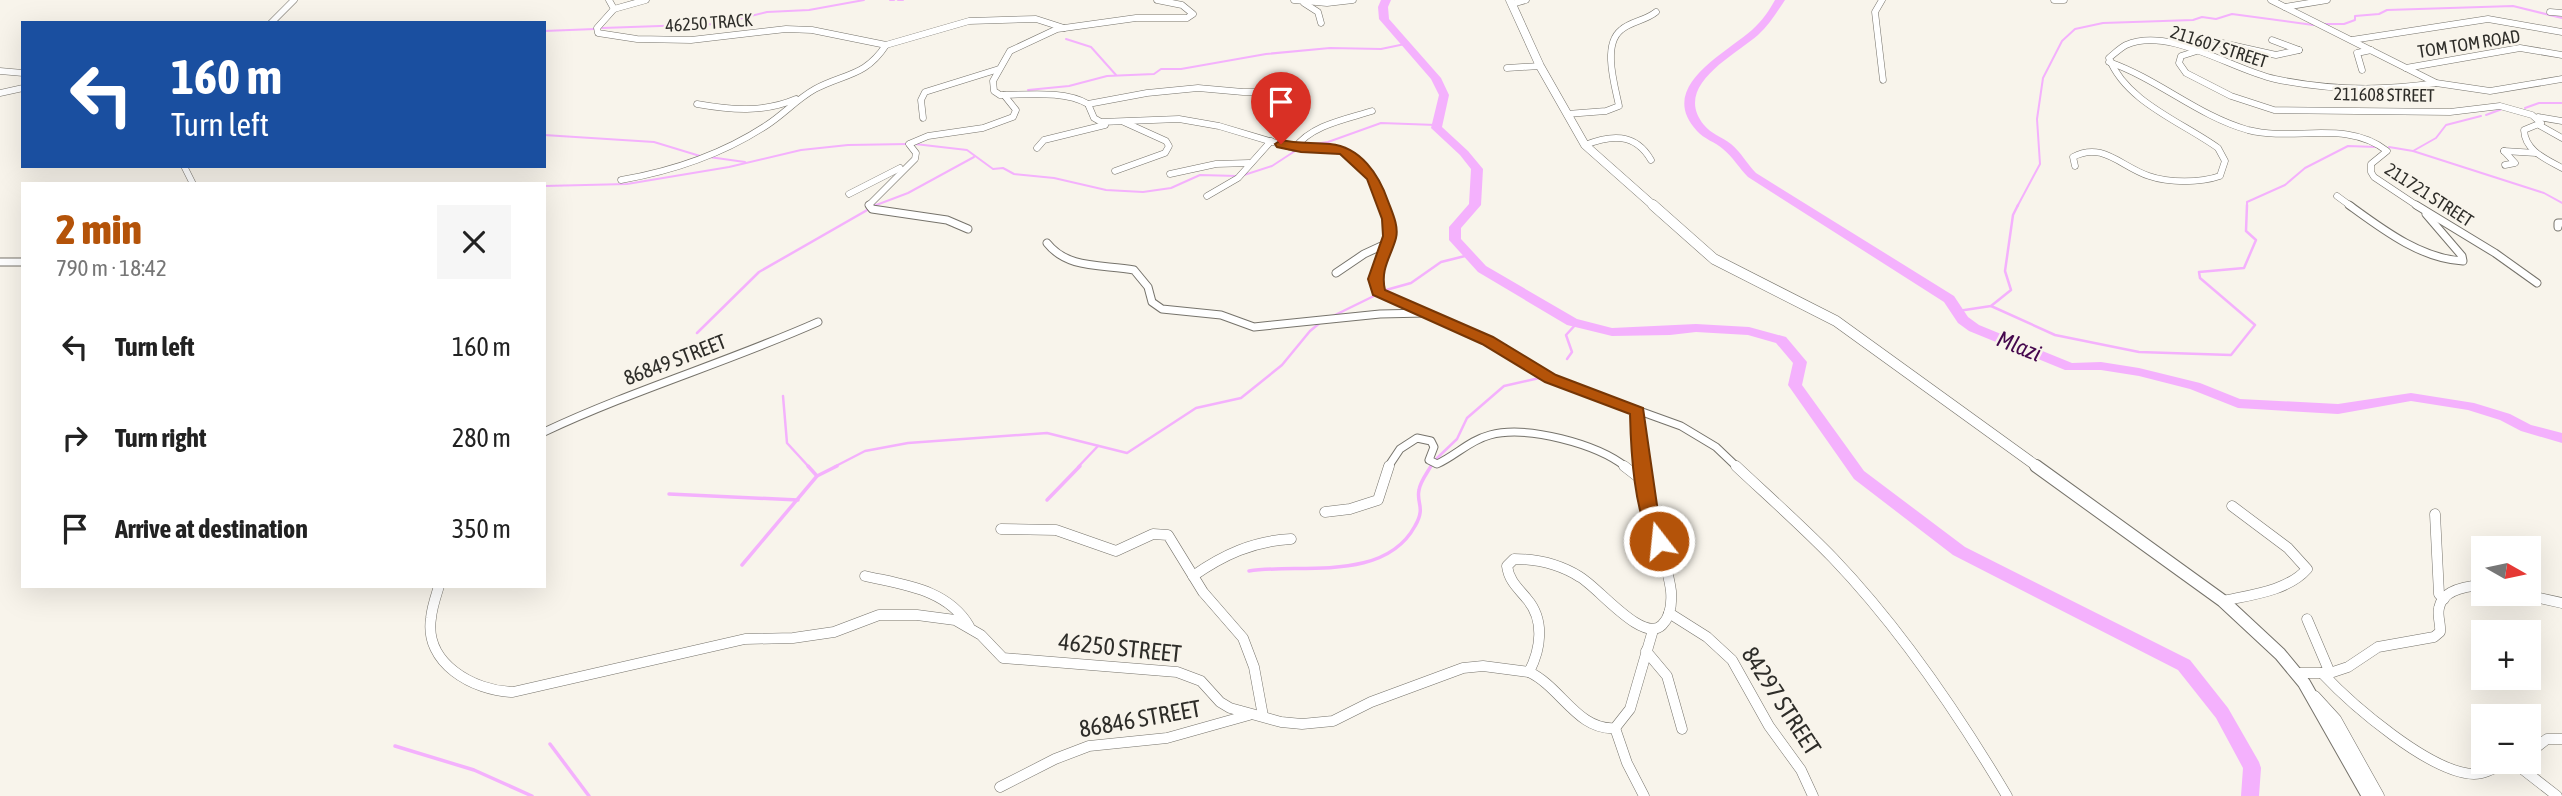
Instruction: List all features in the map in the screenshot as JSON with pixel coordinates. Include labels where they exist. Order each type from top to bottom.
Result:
[{"type":"street","points":[[273,21],[294,0]]},
{"type":"street","points":[[609,0],[614,9],[646,0]]},
{"type":"street","points":[[1157,0],[1182,5],[1193,13],[1188,18],[1136,18],[1064,28],[1014,49],[993,84],[995,93],[1055,97],[1088,104],[1147,93],[1198,88],[1242,92],[1299,92]]},
{"type":"street","points":[[1294,0],[1336,3],[1353,0]]},
{"type":"street","points":[[1526,0],[1511,2],[1540,66],[1585,145],[1714,259],[1731,271],[1814,308],[1836,321],[2223,601],[2263,638],[2336,719],[2379,796]]},
{"type":"street","points":[[1882,0],[1875,12],[1883,80]]},
{"type":"street","points":[[2054,0],[2064,0]]},
{"type":"street","name":"TOM TOM ROAD","points":[[2271,0],[2406,68],[2520,48],[2562,55]]},
{"type":"street","points":[[2285,7],[2327,0]]},
{"type":"street","points":[[1302,2],[1318,12],[1321,23]]},
{"type":"street","name":"46250 TRACK","points":[[614,9],[597,28],[598,33],[625,38],[691,40],[794,29],[819,30],[886,45],[969,21],[1018,18],[1047,21],[1064,28]]},
{"type":"street","points":[[1567,114],[1595,113],[1619,106],[1610,65],[1615,37],[1619,31],[1644,21],[1656,12]]},
{"type":"street","points":[[2550,12],[2562,13]]},
{"type":"street","points":[[2352,40],[2488,19],[2562,32]]},
{"type":"street","points":[[2195,51],[2222,43],[2276,55],[2298,50],[2272,40]]},
{"type":"street","name":"211607 STREET","points":[[2109,62],[2117,49],[2138,42],[2162,42],[2195,51],[2254,74],[2292,82],[2395,86],[2436,83]]},
{"type":"street","points":[[698,104],[754,110],[788,103],[814,89],[860,74],[873,65],[886,45]]},
{"type":"street","points":[[2362,70],[2357,53],[2371,50]]},
{"type":"street","name":"211608 STREET","points":[[2195,51],[2179,59],[2182,69],[2231,96],[2260,107],[2294,112],[2334,109],[2450,112],[2501,106],[2538,121]]},
{"type":"street","points":[[2075,166],[2073,157],[2077,154],[2102,152],[2116,156],[2149,177],[2218,178],[2225,161],[2218,148],[2119,81],[2109,62]]},
{"type":"street","name":"211721 STREET","points":[[2109,62],[2137,71],[2185,100],[2255,132],[2370,138],[2387,151],[2372,160],[2372,175],[2538,283]]},
{"type":"street","points":[[1507,68],[1540,66]]},
{"type":"street","points":[[923,118],[921,100],[925,92],[1001,68]]},
{"type":"street","points":[[2406,68],[2436,83],[2490,91],[2562,79]]},
{"type":"street","points":[[0,71],[21,73]]},
{"type":"street","points":[[0,93],[21,88]]},
{"type":"street","points":[[621,180],[664,173],[736,142],[765,126],[814,89]]},
{"type":"street","points":[[968,229],[947,220],[868,208],[878,194],[915,159],[916,153],[909,144],[916,139],[975,130],[1013,117],[1016,110],[1004,95]]},
{"type":"street","points":[[1088,104],[1097,121],[1115,122]]},
{"type":"street","points":[[1295,148],[1300,140],[1321,128],[1373,111]]},
{"type":"street","points":[[1037,148],[1040,142],[1051,138],[1115,122],[1179,119],[1219,126],[1295,148],[1340,149],[1364,166],[1377,185],[1388,219],[1390,242],[1377,268],[1375,279],[1378,292],[1429,313],[1511,353],[1551,379],[1681,426],[1716,447],[1833,558],[1919,661],[1973,739],[2007,796]]},
{"type":"street","points":[[1115,171],[1165,153],[1169,146],[1166,141],[1124,121]]},
{"type":"street","points":[[2538,121],[2562,138]]},
{"type":"street","points":[[2562,121],[2538,121],[2522,133],[2536,153],[2562,168]]},
{"type":"street","points":[[1585,145],[1598,138],[1623,139],[1642,146],[1651,160]]},
{"type":"street","points":[[1208,195],[1238,178],[1271,141]]},
{"type":"street","points":[[2505,166],[2515,164],[2504,151],[2536,153]]},
{"type":"street","points":[[849,194],[915,159]]},
{"type":"street","points":[[1170,174],[1216,164],[1249,163]]},
{"type":"street","points":[[2337,196],[2378,226],[2414,245],[2447,260],[2463,261],[2462,256],[2421,209]]},
{"type":"street","points":[[1336,273],[1364,254],[1390,242]]},
{"type":"street","points":[[1047,243],[1055,255],[1068,261],[1136,271],[1148,286],[1152,302],[1162,309],[1221,315],[1254,327],[1385,314],[1429,313]]},
{"type":"street","points":[[0,262],[21,262]]},
{"type":"street","name":"86849 STREET","points":[[546,431],[580,415],[778,340],[818,322]]},
{"type":"street","points":[[1638,411],[1639,446],[1649,512],[1667,565],[1669,613],[1662,625],[1646,630],[1633,623],[1606,596],[1574,573],[1547,563],[1514,559],[1507,566],[1508,576],[1530,602],[1539,623],[1538,652],[1529,672],[1548,682],[1590,726],[1606,730],[1615,728],[1630,709],[1653,630]]},
{"type":"street","points":[[1325,512],[1350,509],[1378,500],[1388,477],[1387,466],[1396,448],[1418,438],[1430,441],[1434,447],[1429,460],[1437,464],[1468,443],[1485,436],[1511,431],[1531,434],[1608,455],[1646,483]]},
{"type":"street","points":[[2223,601],[2281,586],[2302,576],[2307,569],[2288,548],[2232,506]]},
{"type":"street","points":[[2435,514],[2439,594],[2444,599]]},
{"type":"street","points":[[1001,529],[1056,530],[1116,551],[1125,550],[1142,536],[1160,533],[1168,535],[1175,542],[1204,594],[1220,608],[1244,639],[1253,662],[1257,715]]},
{"type":"street","points":[[1192,576],[1255,542],[1291,539]]},
{"type":"street","points":[[865,576],[933,593],[959,611],[969,626]]},
{"type":"street","points":[[2300,678],[2348,667],[2378,647],[2434,637],[2440,632],[2442,625],[2438,612],[2444,599],[2459,589],[2471,587]]},
{"type":"street","name":"46250 STREET","points":[[438,588],[430,620],[436,653],[482,689],[492,692],[513,692],[569,677],[745,639],[793,638],[834,632],[879,615],[944,618],[969,626],[985,638],[1003,658],[1177,672],[1201,681],[1216,698],[1230,708],[1289,724],[1324,722],[1463,668],[1483,666],[1529,672]]},
{"type":"street","points":[[2541,598],[2562,603]]},
{"type":"street","name":"84297 STREET","points":[[1669,613],[1707,637],[1732,660],[1769,726],[1801,770],[1813,796]]},
{"type":"street","points":[[2307,619],[2321,673],[2342,695],[2372,721],[2452,769],[2471,773]]},
{"type":"street","points":[[1646,651],[1658,661],[1668,679],[1682,729]]},
{"type":"street","points":[[2300,678],[2368,796]]},
{"type":"street","name":"86846 STREET","points":[[1000,787],[1039,766],[1092,745],[1137,743],[1188,734],[1257,715]]},
{"type":"street","points":[[1615,728],[1627,763],[1644,796]]},
{"type":"street","points":[[2541,743],[2547,739],[2562,739]]},
{"type":"street","points":[[2527,774],[2557,796]]},
{"type":"waterway","points":[[602,28],[718,24],[767,12],[809,10],[864,0]]},
{"type":"waterway","points":[[898,0],[903,0]]},
{"type":"waterway","points":[[1386,0],[1383,7],[1384,19],[1436,78],[1444,95],[1436,128],[1464,153],[1477,169],[1475,205],[1455,227],[1455,240],[1482,269],[1572,322],[1612,332],[1696,328],[1749,331],[1781,340],[1800,362],[1795,385],[1859,475],[1959,551],[2184,665],[2222,713],[2252,768],[2250,796]]},
{"type":"waterway","name":"Mlazi","points":[[1780,0],[1757,30],[1703,74],[1694,86],[1689,100],[1691,113],[1700,128],[1731,150],[1752,175],[1949,299],[1963,320],[1974,328],[2070,367],[2101,366],[2139,372],[2195,386],[2238,403],[2338,409],[2411,397],[2469,406],[2505,417],[2526,428],[2562,438]]},
{"type":"waterway","points":[[2325,24],[2344,24],[2355,20],[2355,16],[2379,14],[2387,10],[2513,6],[2562,18]]},
{"type":"waterway","points":[[2017,207],[2040,164],[2037,119],[2043,78],[2062,41],[2075,29],[2103,23],[2193,20],[2202,17],[2216,19],[2232,14],[2313,25]]},
{"type":"waterway","points":[[546,31],[595,29]]},
{"type":"waterway","points":[[1066,39],[1091,47],[1116,75]]},
{"type":"waterway","points":[[1028,90],[1069,86],[1107,76],[1154,74],[1161,69],[1181,69],[1266,54],[1330,48],[1381,49],[1405,44]]},
{"type":"waterway","points":[[2525,108],[2539,103],[2562,103]]},
{"type":"waterway","points":[[2486,115],[2502,109]]},
{"type":"waterway","points":[[2413,151],[2436,138],[2446,125],[2481,116]]},
{"type":"waterway","points":[[1307,145],[1328,142],[1381,123],[1436,125]]},
{"type":"waterway","points":[[546,135],[654,142],[700,156]]},
{"type":"waterway","points":[[546,186],[627,184],[729,167],[801,150],[848,145],[908,144]]},
{"type":"waterway","points":[[915,144],[967,150],[993,169],[1003,168],[1014,174],[1054,178],[1106,190],[1143,192],[1171,188],[1200,175],[1237,176]]},
{"type":"waterway","points":[[2247,205],[2247,202],[2285,185],[2305,168],[2348,146],[2376,147]]},
{"type":"waterway","points":[[2389,147],[2413,151]]},
{"type":"waterway","points":[[1241,176],[1272,166],[1295,151]]},
{"type":"waterway","points":[[2413,151],[2544,193],[2562,203]]},
{"type":"waterway","points":[[709,157],[745,162]]},
{"type":"waterway","points":[[875,205],[908,193],[974,157]]},
{"type":"waterway","points":[[697,333],[759,272],[875,205]]},
{"type":"waterway","points":[[871,207],[875,205]]},
{"type":"waterway","points":[[1991,306],[2055,335],[2139,352],[2231,355],[2255,325],[2200,278],[2199,272],[2244,268],[2256,240],[2246,231],[2247,205]]},
{"type":"waterway","points":[[1991,306],[2011,290],[2005,271],[2013,215],[2017,207]]},
{"type":"waterway","points":[[1386,290],[1411,283],[1441,262],[1469,255]]},
{"type":"waterway","points":[[1333,316],[1378,294]]},
{"type":"waterway","points":[[1958,311],[1991,306]]},
{"type":"waterway","points":[[834,467],[865,451],[908,443],[1047,433],[1127,453],[1196,408],[1241,398],[1282,365],[1310,331],[1321,322]]},
{"type":"waterway","points":[[1567,359],[1572,352],[1566,335],[1577,323]]},
{"type":"waterway","points":[[1434,461],[1457,439],[1467,418],[1504,386],[1544,377]]},
{"type":"waterway","points":[[783,396],[787,443],[809,467]]},
{"type":"waterway","points":[[1078,467],[1098,446]]},
{"type":"waterway","points":[[808,466],[817,476]]},
{"type":"waterway","points":[[817,476],[837,466]]},
{"type":"waterway","points":[[1047,500],[1080,466]]},
{"type":"waterway","points":[[1249,571],[1339,567],[1383,556],[1401,544],[1415,526],[1420,514],[1418,494],[1431,466]]},
{"type":"waterway","points":[[797,500],[817,476]]},
{"type":"waterway","points":[[669,494],[797,500]]},
{"type":"waterway","points":[[742,565],[797,500]]},
{"type":"waterway","points":[[550,744],[589,796]]},
{"type":"waterway","points":[[395,746],[474,770],[532,796]]},
{"type":"route","points":[[1281,144],[1301,149],[1340,149],[1356,159],[1373,177],[1388,219],[1390,236],[1375,279],[1378,292],[1383,296],[1429,313],[1487,341],[1551,379],[1638,411],[1639,446],[1649,497],[1649,512],[1659,541]]}]
